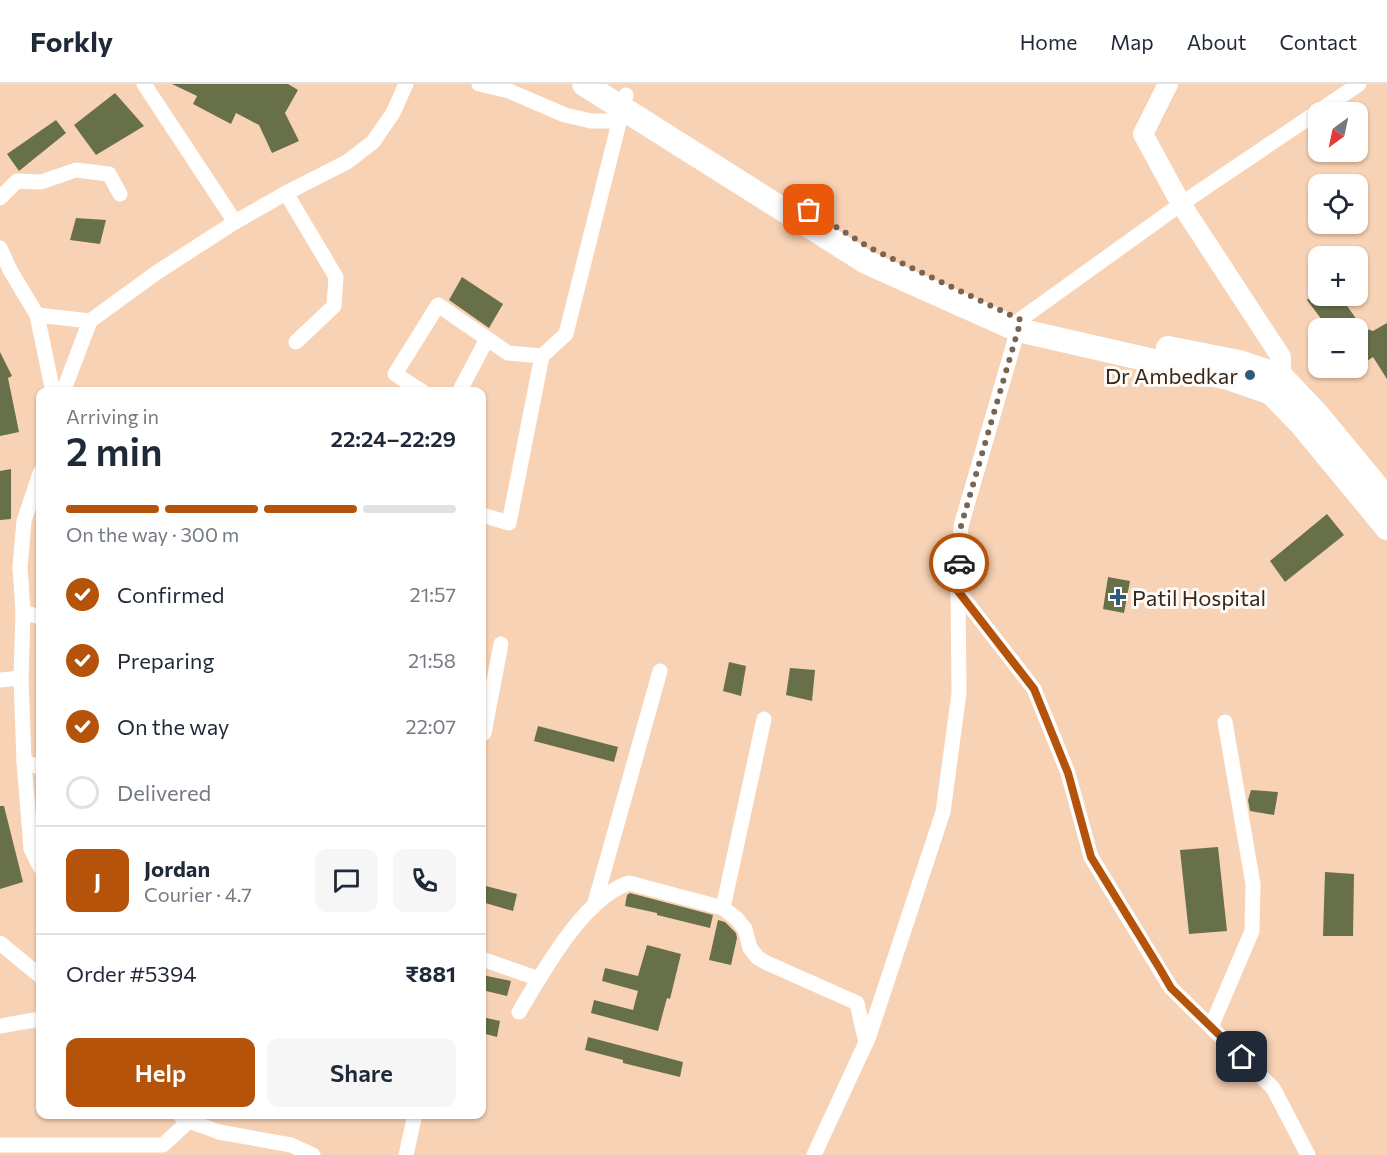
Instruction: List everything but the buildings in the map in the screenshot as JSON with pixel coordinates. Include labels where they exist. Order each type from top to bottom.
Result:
[{"type":"main road","points":[[584,84],[870,248],[1020,325],[1239,362],[1318,415],[1387,499]]},
{"type":"main road","points":[[1276,385],[1302,425],[1387,528]]},
{"type":"street","points":[[144,84],[235,222]]},
{"type":"street","points":[[65,387],[90,321],[156,273],[235,222],[347,162],[373,142],[393,113],[406,84]]},
{"type":"street","points":[[479,84],[509,91],[565,115],[591,121],[619,102]]},
{"type":"street","points":[[1168,84],[1143,134],[1181,204],[1281,357],[1276,385]]},
{"type":"street","points":[[814,1155],[866,1043],[943,812],[959,693],[958,591],[961,526],[1020,325],[1181,204],[1359,84]]},
{"type":"street","points":[[486,517],[510,523],[542,356],[566,334],[619,102]]},
{"type":"street","points":[[0,198],[17,181],[41,182],[76,170],[109,174],[120,194]]},
{"type":"street","points":[[286,193],[336,277],[334,306],[296,342]]},
{"type":"street","points":[[0,248],[10,270],[37,315],[52,387]]},
{"type":"street","points":[[415,387],[394,374],[438,305],[508,354],[542,356]]},
{"type":"street","points":[[37,315],[90,321]]},
{"type":"street","points":[[462,387],[488,339]]},
{"type":"street","points":[[36,485],[24,521],[21,567],[24,762],[32,849],[36,858]]},
{"type":"street","points":[[958,591],[1034,689],[1068,773],[1091,857],[1171,988],[1273,1088],[1308,1155]]},
{"type":"street","points":[[22,612],[36,615]]},
{"type":"street","points":[[486,717],[501,644]]},
{"type":"street","points":[[594,906],[660,671]]},
{"type":"street","points":[[0,680],[21,678]]},
{"type":"street","points":[[723,908],[764,719]]},
{"type":"street","points":[[1211,1027],[1252,931],[1252,884],[1225,722]]},
{"type":"street","points":[[24,762],[36,766]]},
{"type":"street","points":[[519,1012],[562,942],[594,906],[619,886],[629,883],[723,908],[745,928],[750,948],[758,958],[857,1004],[866,1043]]},
{"type":"street","points":[[0,943],[36,973]]},
{"type":"street","points":[[486,961],[539,978]]},
{"type":"street","points":[[0,1026],[36,1020]]},
{"type":"street","points":[[0,1145],[163,1145],[183,1119]]},
{"type":"street","points":[[186,1119],[219,1132],[291,1145],[313,1155]]},
{"type":"street","points":[[406,1155],[414,1119]]},
{"type":"way so far","points":[[809,210],[870,248],[1021,320],[961,526],[959,563]]},
{"type":"place","name":"Dr Ambedkar","points":[[1250,375]]},
{"type":"place","name":"Patil Hospital","points":[[1118,597]]},
{"type":"route","points":[[959,563],[958,591],[1034,689],[1068,773],[1091,857],[1171,988],[1242,1057]]}]
